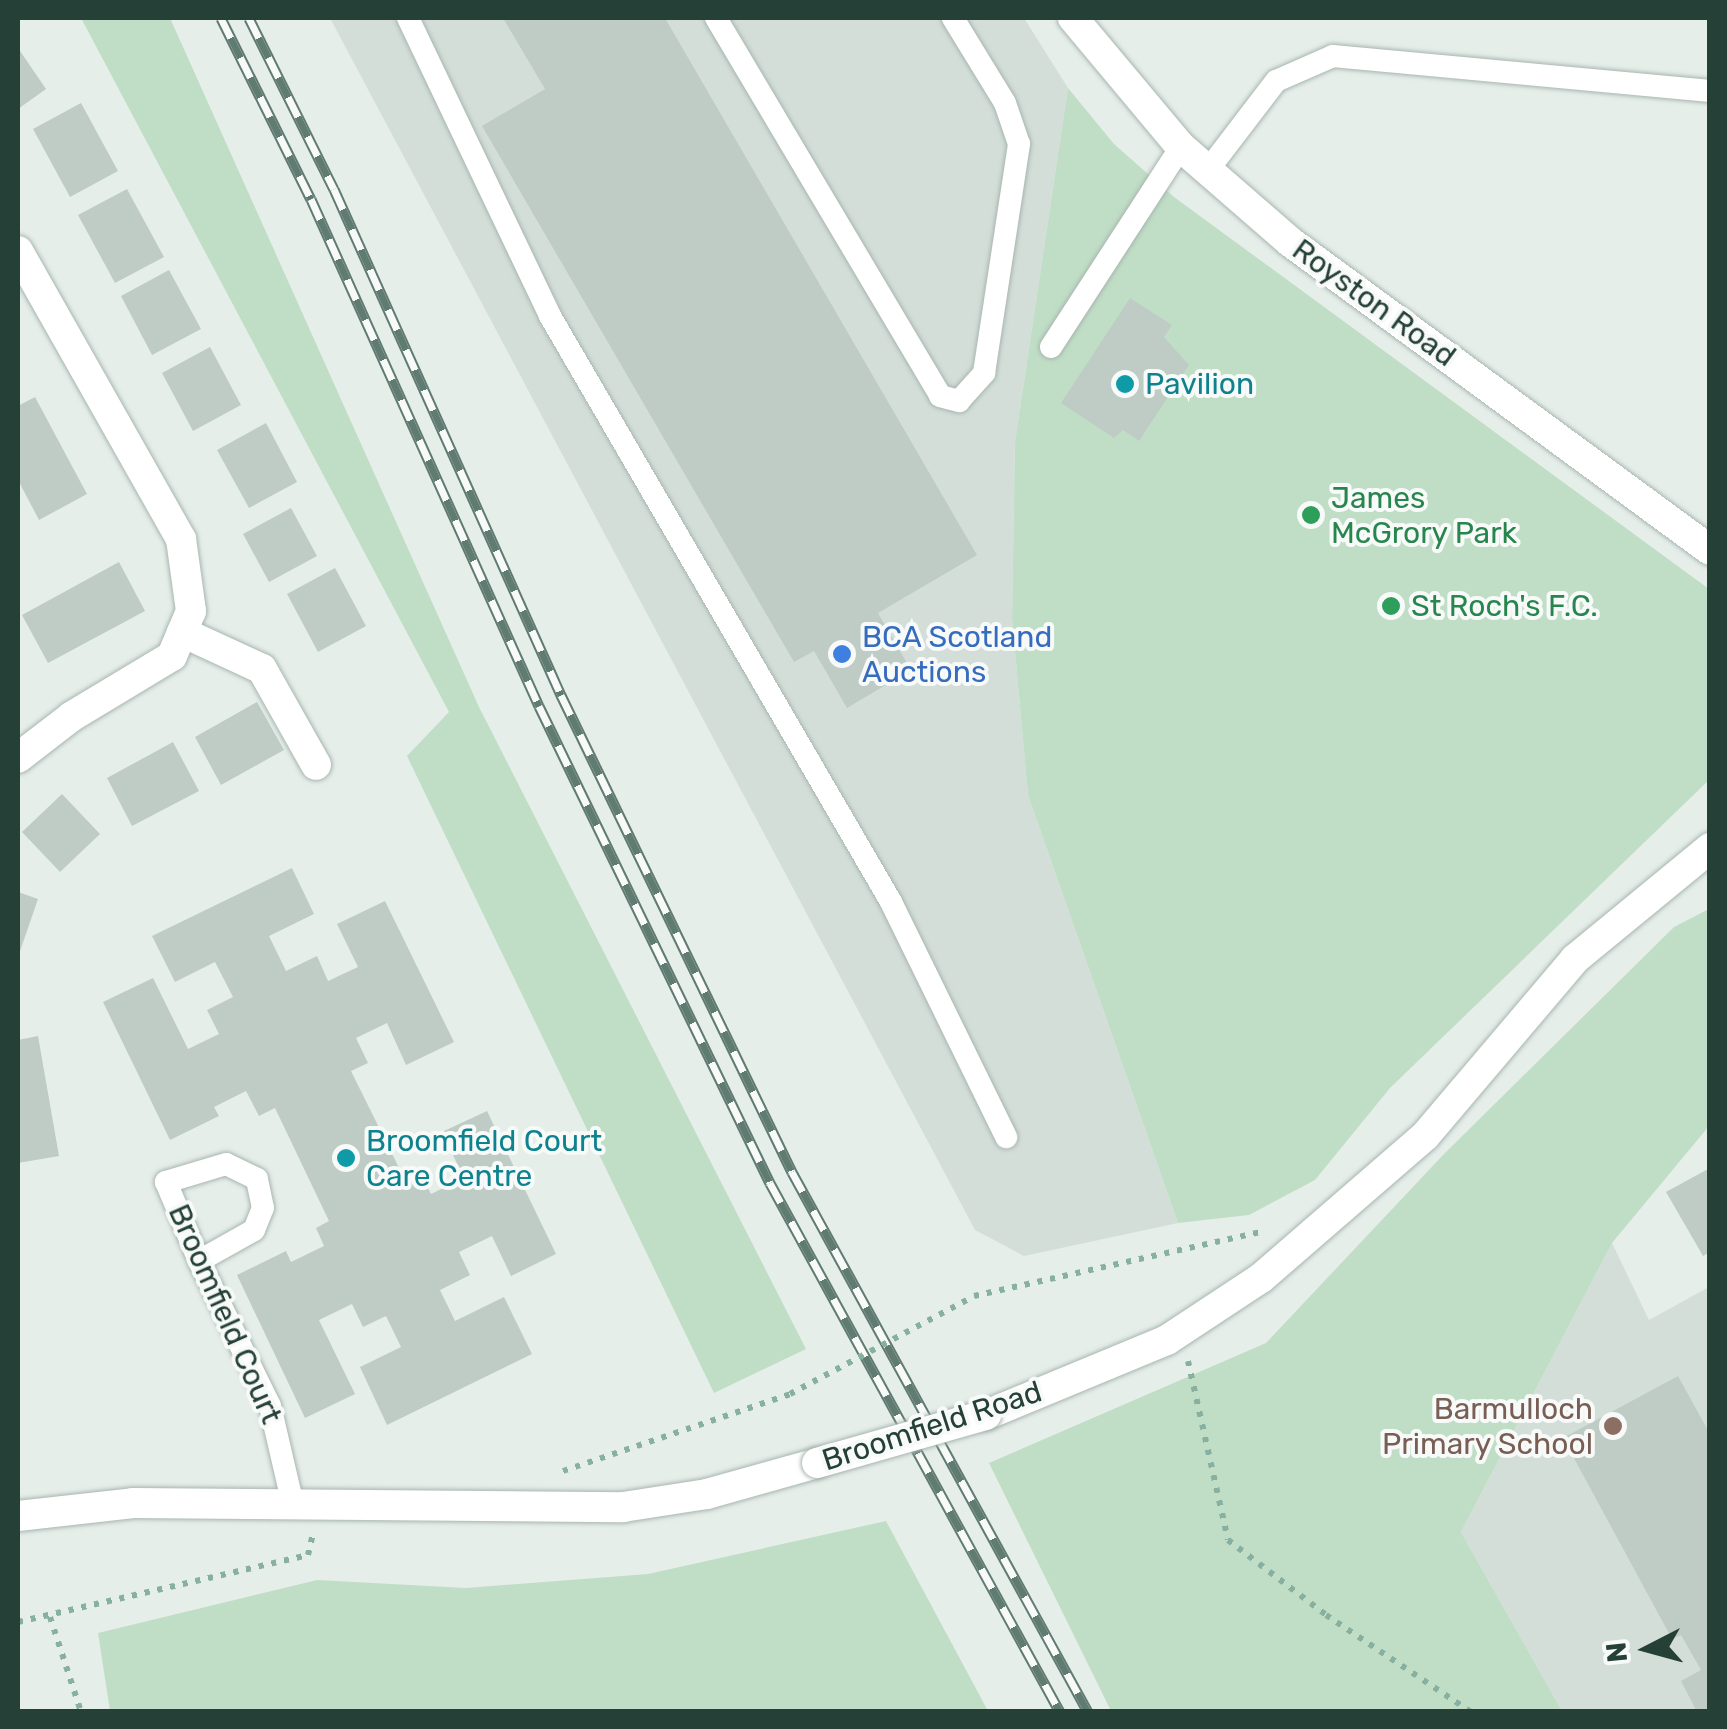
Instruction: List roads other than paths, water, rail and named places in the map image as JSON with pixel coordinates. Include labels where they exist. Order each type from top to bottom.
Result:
[{"type":"street","name":"Royston Road","points":[[1073,18],[1181,147],[1289,241],[1710,550]]},
{"type":"street","points":[[18,250],[181,538],[192,611],[172,656],[70,717],[18,758]]},
{"type":"street","points":[[182,632],[262,670],[316,766]]},
{"type":"street","name":"Broomfield Road","points":[[18,1516],[134,1503],[622,1507],[707,1494],[986,1415],[1182,1330],[1261,1278],[1425,1136],[1575,959],[1710,848]]},
{"type":"lane","points":[[408,18],[550,316],[891,902],[1006,1136]]},
{"type":"lane","points":[[716,18],[940,396],[959,401],[984,373],[1019,144],[1005,103],[954,18]]},
{"type":"lane","points":[[1208,170],[1276,81],[1333,56],[1710,92]]},
{"type":"lane","points":[[1051,348],[1181,147]]},
{"type":"lane","name":"Broomfield Court","points":[[199,1261],[254,1230],[263,1208],[257,1179],[226,1164],[166,1182],[199,1261],[270,1406],[306,1506]]},
{"type":"railway","points":[[221,18],[311,199],[539,706],[770,1183],[1060,1712]]},
{"type":"railway","points":[[249,18],[334,189],[561,695],[792,1172],[1088,1712]]},
{"type":"place","name":"Pavilion","points":[[1125,384]]},
{"type":"place","name":"James McGrory Park","points":[[1311,515]]},
{"type":"place","name":"St Roch's F.C.","points":[[1391,606]]},
{"type":"place","name":"BCA Scotland Auctions","points":[[842,654]]},
{"type":"place","name":"Broomfield Court Care Centre","points":[[346,1158]]},
{"type":"place","name":"Barmulloch Primary School","points":[[1613,1426]]}]
